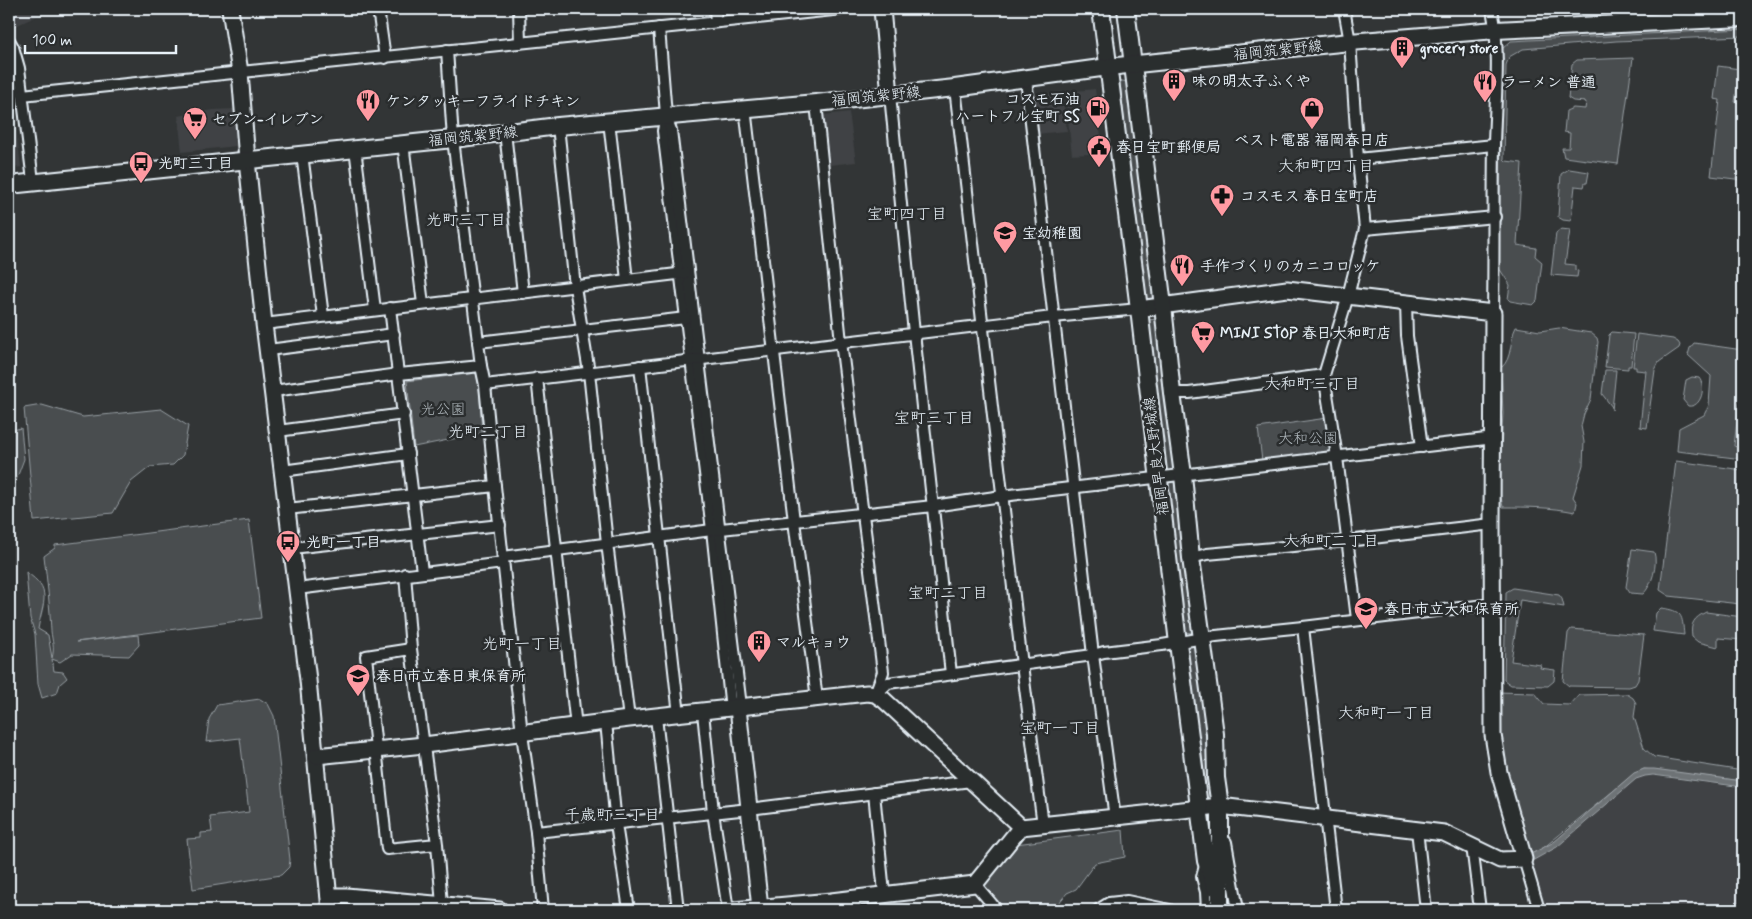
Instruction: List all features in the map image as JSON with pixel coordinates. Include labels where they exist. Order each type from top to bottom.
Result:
[{"type":"main road","name":"福岡早良大野城線","points":[[1101,9],[1178,642],[1206,861],[1213,877],[1215,907]]},
{"type":"main road","name":"福岡早良大野城線","points":[[1126,9],[1163,306],[1191,558],[1215,734],[1216,778],[1220,806],[1215,907]]},
{"type":"main road","name":"福岡筑紫野線","points":[[9,185],[32,181],[453,139],[666,115],[816,103],[955,88],[1108,68],[1350,42],[1726,14],[1743,18]]},
{"type":"street","points":[[230,9],[240,72],[264,324],[316,756],[329,903],[346,896],[497,910]]},
{"type":"street","points":[[378,9],[385,58]]},
{"type":"street","points":[[519,9],[520,43]]},
{"type":"street","points":[[715,9],[716,22]]},
{"type":"street","points":[[22,95],[843,9]]},
{"type":"street","points":[[882,9],[914,334],[951,674]]},
{"type":"street","points":[[1344,9],[1350,42],[1365,229],[1348,296],[1324,375],[1337,457],[1357,619]]},
{"type":"street","points":[[1492,9],[1496,30],[1497,82],[1494,145],[1493,736],[1499,772],[1540,910]]},
{"type":"street","points":[[659,28],[666,115],[663,132],[696,360],[715,530],[730,700],[738,708],[760,908]]},
{"type":"street","points":[[9,40],[19,68],[32,181]]},
{"type":"street","points":[[447,50],[453,139],[481,366],[485,385],[522,734],[536,832],[543,910]]},
{"type":"street","points":[[1026,79],[1092,655],[1115,818]]},
{"type":"street","points":[[955,88],[1022,665],[1044,825]]},
{"type":"street","points":[[816,103],[861,513],[883,672],[875,694]]},
{"type":"street","points":[[745,108],[817,699]]},
{"type":"street","points":[[609,121],[627,280]]},
{"type":"street","points":[[558,126],[575,287],[589,372],[607,543],[629,720]]},
{"type":"street","points":[[505,132],[523,293]]},
{"type":"street","points":[[403,143],[423,304]]},
{"type":"street","points":[[1358,159],[1494,145]]},
{"type":"street","points":[[355,148],[375,310]]},
{"type":"street","points":[[302,154],[323,316]]},
{"type":"street","points":[[1365,229],[1495,217]]},
{"type":"street","points":[[264,324],[684,273]]},
{"type":"street","points":[[684,273],[686,318],[696,360]]},
{"type":"street","points":[[485,385],[982,325],[1139,309],[1178,302],[1287,289],[1493,313]]},
{"type":"street","points":[[1406,303],[1407,336],[1422,447]]},
{"type":"street","points":[[390,308],[422,572]]},
{"type":"street","points":[[478,342],[686,318]]},
{"type":"street","points":[[268,350],[394,334]]},
{"type":"street","points":[[273,391],[398,374],[481,366]]},
{"type":"street","points":[[640,366],[678,715]]},
{"type":"street","points":[[1172,393],[1189,393],[1324,375]]},
{"type":"street","points":[[538,378],[555,549],[576,727]]},
{"type":"street","points":[[278,431],[404,414]]},
{"type":"street","points":[[297,589],[503,560],[555,549],[933,506],[1002,496],[1486,439],[1493,440]]},
{"type":"street","points":[[282,471],[408,454]]},
{"type":"street","points":[[286,509],[495,486]]},
{"type":"street","points":[[1191,558],[1207,554],[1347,541],[1492,524]]},
{"type":"street","points":[[292,548],[500,525]]},
{"type":"street","points":[[404,574],[411,649],[437,844],[442,905]]},
{"type":"street","points":[[875,694],[888,683],[1201,638],[1493,604]]},
{"type":"street","points":[[1303,626],[1336,910]]},
{"type":"street","points":[[411,649],[366,656],[387,849],[437,844]]},
{"type":"street","points":[[316,756],[375,751],[606,722],[866,693],[875,694],[884,700],[1020,827]]},
{"type":"street","points":[[703,712],[713,812],[728,910]]},
{"type":"street","points":[[656,717],[666,818],[678,910]]},
{"type":"street","points":[[606,722],[616,824],[629,910]]},
{"type":"street","points":[[536,832],[749,809],[971,781]]},
{"type":"street","points":[[874,793],[884,893]]},
{"type":"street","points":[[733,910],[834,906],[884,893],[975,884],[1020,827],[1220,806],[1444,833],[1500,860],[1524,860]]},
{"type":"street","points":[[1220,806],[1238,910]]},
{"type":"street","points":[[1417,830],[1426,910]]},
{"type":"street","points":[[1472,846],[1480,910]]},
{"type":"street","points":[[975,884],[997,910]]},
{"type":"street","points":[[1098,910],[1109,903],[1127,901],[1170,910]]},
{"type":"shaded area","points":[[9,9],[52,9],[9,29]]},
{"type":"shaded area","points":[[9,73],[21,167],[9,169]]},
{"type":"shaded area","points":[[1095,89],[1103,153],[1072,155],[1065,92]]},
{"type":"shaded area","points":[[1062,92],[1067,131],[1036,134],[1032,95]]},
{"type":"shaded area","points":[[234,109],[236,146],[182,152],[178,116],[213,110]]},
{"type":"shaded area","points":[[849,112],[856,162],[830,165],[824,115]]},
{"type":"shaded area","points":[[1644,769],[1743,781],[1743,787],[1653,775],[1636,779],[1557,847],[1532,861],[1531,854],[1554,842],[1634,773]]},
{"type":"shaded area","points":[[1642,774],[1743,788],[1743,910],[1545,910],[1527,860]]},
{"type":"green space","points":[[1743,29],[1743,36],[1616,41],[1523,49],[1509,57],[1506,65],[1504,159],[1506,161],[1522,163],[1517,245],[1536,248],[1535,256],[1542,262],[1537,301],[1533,305],[1510,301],[1508,299],[1510,285],[1499,268],[1502,49],[1511,41]]},
{"type":"green space","points":[[1633,58],[1618,164],[1564,157],[1562,148],[1569,148],[1570,133],[1564,132],[1566,111],[1573,108],[1585,109],[1586,102],[1573,101],[1568,98],[1572,64],[1577,60]]},
{"type":"green space","points":[[1718,66],[1740,69],[1735,102],[1743,103],[1743,180],[1711,176],[1720,100],[1714,99]]},
{"type":"green space","points":[[1122,81],[1129,82],[1154,298],[1145,299],[1120,83]]},
{"type":"green space","points":[[1569,169],[1589,172],[1587,183],[1585,183],[1584,187],[1575,186],[1571,221],[1558,217],[1561,174]]},
{"type":"green space","points":[[1561,229],[1570,230],[1565,264],[1575,265],[1575,270],[1578,271],[1577,277],[1551,275],[1556,233]]},
{"type":"green space","points":[[1157,319],[1174,471],[1165,472],[1148,320]]},
{"type":"green space","points":[[1516,327],[1540,331],[1559,328],[1591,333],[1597,338],[1591,399],[1581,426],[1584,442],[1583,465],[1573,497],[1577,503],[1575,512],[1548,508],[1503,507],[1499,488],[1503,413],[1501,368],[1509,354]]},
{"type":"green space","points":[[1612,332],[1634,334],[1631,366],[1628,366],[1628,369],[1605,367],[1609,335]]},
{"type":"green space","points":[[1637,334],[1673,339],[1680,345],[1679,348],[1659,362],[1655,370],[1647,428],[1640,427],[1646,371],[1636,370],[1636,367],[1633,367]]},
{"type":"green space","points":[[1694,343],[1743,350],[1743,372],[1734,446],[1743,449],[1743,459],[1677,451],[1679,428],[1704,415],[1709,405],[1711,376],[1688,355]]},
{"type":"green space","points":[[1605,370],[1616,370],[1612,410],[1612,407],[1602,394]]},
{"type":"green space","name":"光公園","points":[[476,373],[479,385],[482,433],[414,447],[407,381]]},
{"type":"green space","points":[[1692,377],[1699,378],[1702,391],[1697,404],[1688,406],[1683,400],[1686,380]]},
{"type":"green space","points":[[42,405],[83,417],[161,409],[188,426],[183,455],[173,465],[150,467],[131,482],[113,513],[34,521],[24,408]]},
{"type":"green space","name":"大和公園","points":[[1327,418],[1332,453],[1262,461],[1258,428]]},
{"type":"green space","points":[[21,428],[24,459],[15,483],[9,485],[9,431]]},
{"type":"green space","points":[[1676,461],[1743,470],[1743,589],[1740,604],[1669,596],[1660,590]]},
{"type":"green space","points":[[1176,481],[1193,632],[1184,633],[1167,482]]},
{"type":"green space","points":[[249,520],[261,618],[76,642],[138,635],[139,645],[129,656],[72,654],[60,662],[52,659],[54,671],[63,672],[67,678],[60,684],[57,693],[42,698],[38,684],[35,634],[30,618],[26,572],[34,578],[43,591],[44,603],[38,629],[48,635],[52,658],[53,648],[44,556],[55,548],[55,545]]},
{"type":"green space","points":[[1632,549],[1654,552],[1653,574],[1649,586],[1643,594],[1630,593],[1626,587]]},
{"type":"green space","points":[[1513,588],[1559,595],[1562,599],[1564,607],[1520,600],[1511,661],[1541,665],[1540,668],[1555,670],[1554,681],[1548,686],[1511,685],[1504,680],[1506,592]]},
{"type":"green space","points":[[1661,608],[1674,611],[1680,615],[1684,635],[1653,631],[1656,613]]},
{"type":"green space","points":[[1706,612],[1743,617],[1743,640],[1718,638],[1718,647],[1698,642],[1692,637],[1692,625],[1698,616]]},
{"type":"green space","points":[[1571,629],[1644,635],[1638,680],[1635,685],[1629,687],[1569,686],[1563,681],[1568,633]]},
{"type":"green space","points":[[1194,642],[1207,733],[1209,784],[1206,786],[1204,784],[1185,644]]},
{"type":"green space","points":[[1496,692],[1535,693],[1544,704],[1570,705],[1579,695],[1627,694],[1636,703],[1634,717],[1644,748],[1654,757],[1743,771],[1743,781],[1644,769],[1634,774],[1542,849],[1528,855],[1504,774]]},
{"type":"green space","points":[[260,699],[268,704],[274,716],[290,860],[289,867],[281,875],[193,889],[187,839],[201,838],[201,833],[212,832],[210,817],[249,812],[240,738],[206,742],[209,719],[217,705]]},
{"type":"green space","points":[[1123,830],[1125,857],[1095,863],[1076,889],[1067,893],[1053,910],[1004,910],[983,887],[983,882],[1016,844]]},
{"type":"place","name":"grocery store","points":[[1402,69]]},
{"type":"place","name":"味の明太子ふくや","points":[[1174,102]]},
{"type":"place","name":"ラーメン 普通","points":[[1485,103]]},
{"type":"place","name":"ケンタッキーフライドチキン","points":[[368,122]]},
{"type":"place","name":"コスモ石油 ハートフル宝町 SS","points":[[1098,129]]},
{"type":"place","name":"ベスト電器 福岡春日店","points":[[1312,130]]},
{"type":"place","name":"セブン-イレブン","points":[[195,140]]},
{"type":"place","name":"春日宝町郵便局","points":[[1099,168]]},
{"type":"place","name":"光町三丁目","points":[[141,184]]},
{"type":"place","name":"コスモス 春日宝町店","points":[[1222,217]]},
{"type":"place","name":"宝幼稚園","points":[[1005,254]]},
{"type":"place","name":"手作づくりのカニコロッケ","points":[[1182,287]]},
{"type":"place","name":"MINI STOP 春日大和町店","points":[[1203,354]]},
{"type":"place","name":"光町一丁目","points":[[288,563]]},
{"type":"place","name":"春日市立大和保育所","points":[[1366,630]]},
{"type":"place","name":"マルキョウ","points":[[759,663]]},
{"type":"place","name":"春日市立春日東保育所","points":[[358,697]]},
{"type":"district","name":"大和町四丁目","points":[[1326,165]]},
{"type":"district","name":"宝町四丁目","points":[[907,213]]},
{"type":"district","name":"光町三丁目","points":[[466,219]]},
{"type":"district","name":"大和町三丁目","points":[[1312,383]]},
{"type":"district","name":"宝町三丁目","points":[[934,417]]},
{"type":"district","name":"光町二丁目","points":[[488,431]]},
{"type":"district","name":"大和町二丁目","points":[[1331,540]]},
{"type":"district","name":"宝町二丁目","points":[[948,592]]},
{"type":"district","name":"光町一丁目","points":[[522,643]]},
{"type":"district","name":"大和町一丁目","points":[[1386,712]]},
{"type":"district","name":"宝町一丁目","points":[[1060,727]]},
{"type":"district","name":"千歳町三丁目","points":[[612,814]]}]
